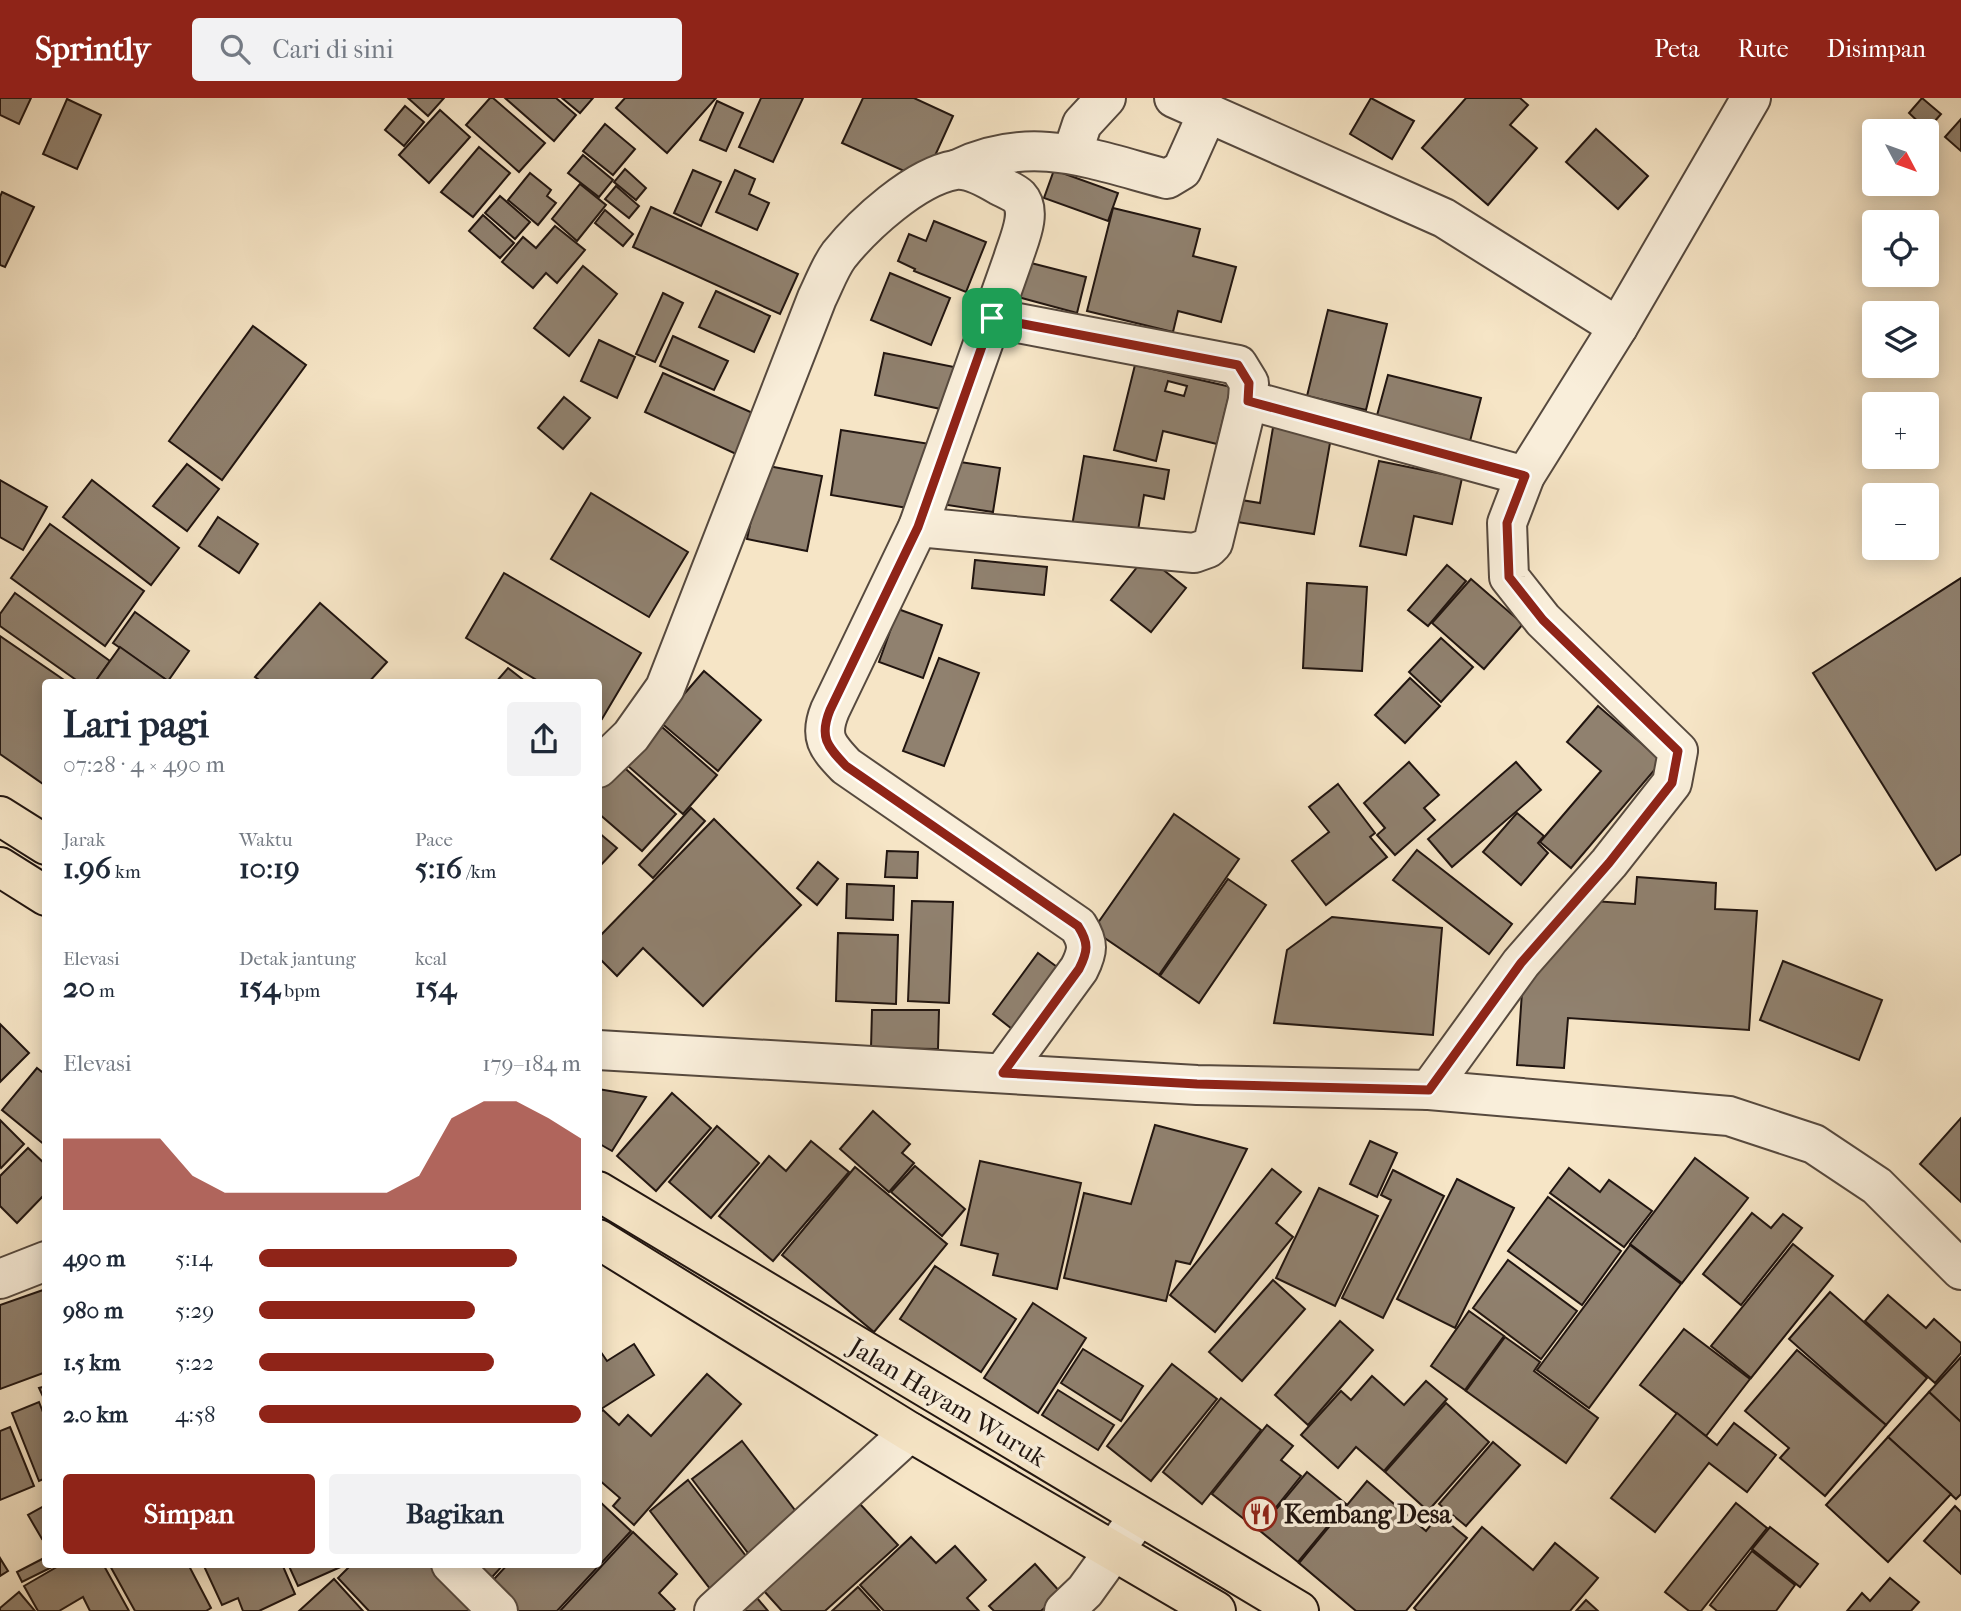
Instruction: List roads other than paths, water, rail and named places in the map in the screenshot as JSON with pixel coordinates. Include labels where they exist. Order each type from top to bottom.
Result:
[{"type":"main road","points":[[0,816],[42,842]]},
{"type":"main road","points":[[0,867],[42,893]]},
{"type":"main road","name":"Jalan Hayam Wuruk","points":[[602,1193],[1299,1611]]},
{"type":"main road","name":"Jalan Hayam Wuruk","points":[[602,1242],[911,1432],[1216,1611]]},
{"type":"street","points":[[1072,154],[1082,124],[1106,98]]},
{"type":"street","points":[[1429,1090],[1521,963],[1609,863],[1672,783],[1678,751],[1543,620],[1509,577],[1507,523],[1525,476],[1618,327],[1751,98]]},
{"type":"street","points":[[602,764],[631,736],[665,688],[817,298],[838,256],[891,204],[935,177],[981,158],[1033,150],[1072,154],[1167,179],[1182,170],[1191,105],[1444,218],[1618,327]]},
{"type":"street","points":[[958,169],[984,177],[1018,196],[1025,207],[1024,223],[918,527],[830,710],[824,732],[831,750],[846,766],[1078,926],[1086,939],[1088,952],[1079,969],[1003,1073]]},
{"type":"street","points":[[918,527],[1194,553],[1203,551],[1213,543],[1248,401],[1249,383],[1238,365],[992,318]]},
{"type":"street","points":[[1248,401],[1525,476]]},
{"type":"street","points":[[602,1050],[1197,1084],[1429,1090],[1729,1116],[1814,1144],[1877,1186],[1961,1270]]},
{"type":"street","points":[[0,1279],[42,1263]]},
{"type":"street","points":[[714,1611],[911,1432]]},
{"type":"street","points":[[1064,1611],[1085,1591],[1139,1516]]},
{"type":"street","points":[[455,1568],[498,1611]]},
{"type":"place","name":"Kembang Desa","points":[[1260,1514]]}]
